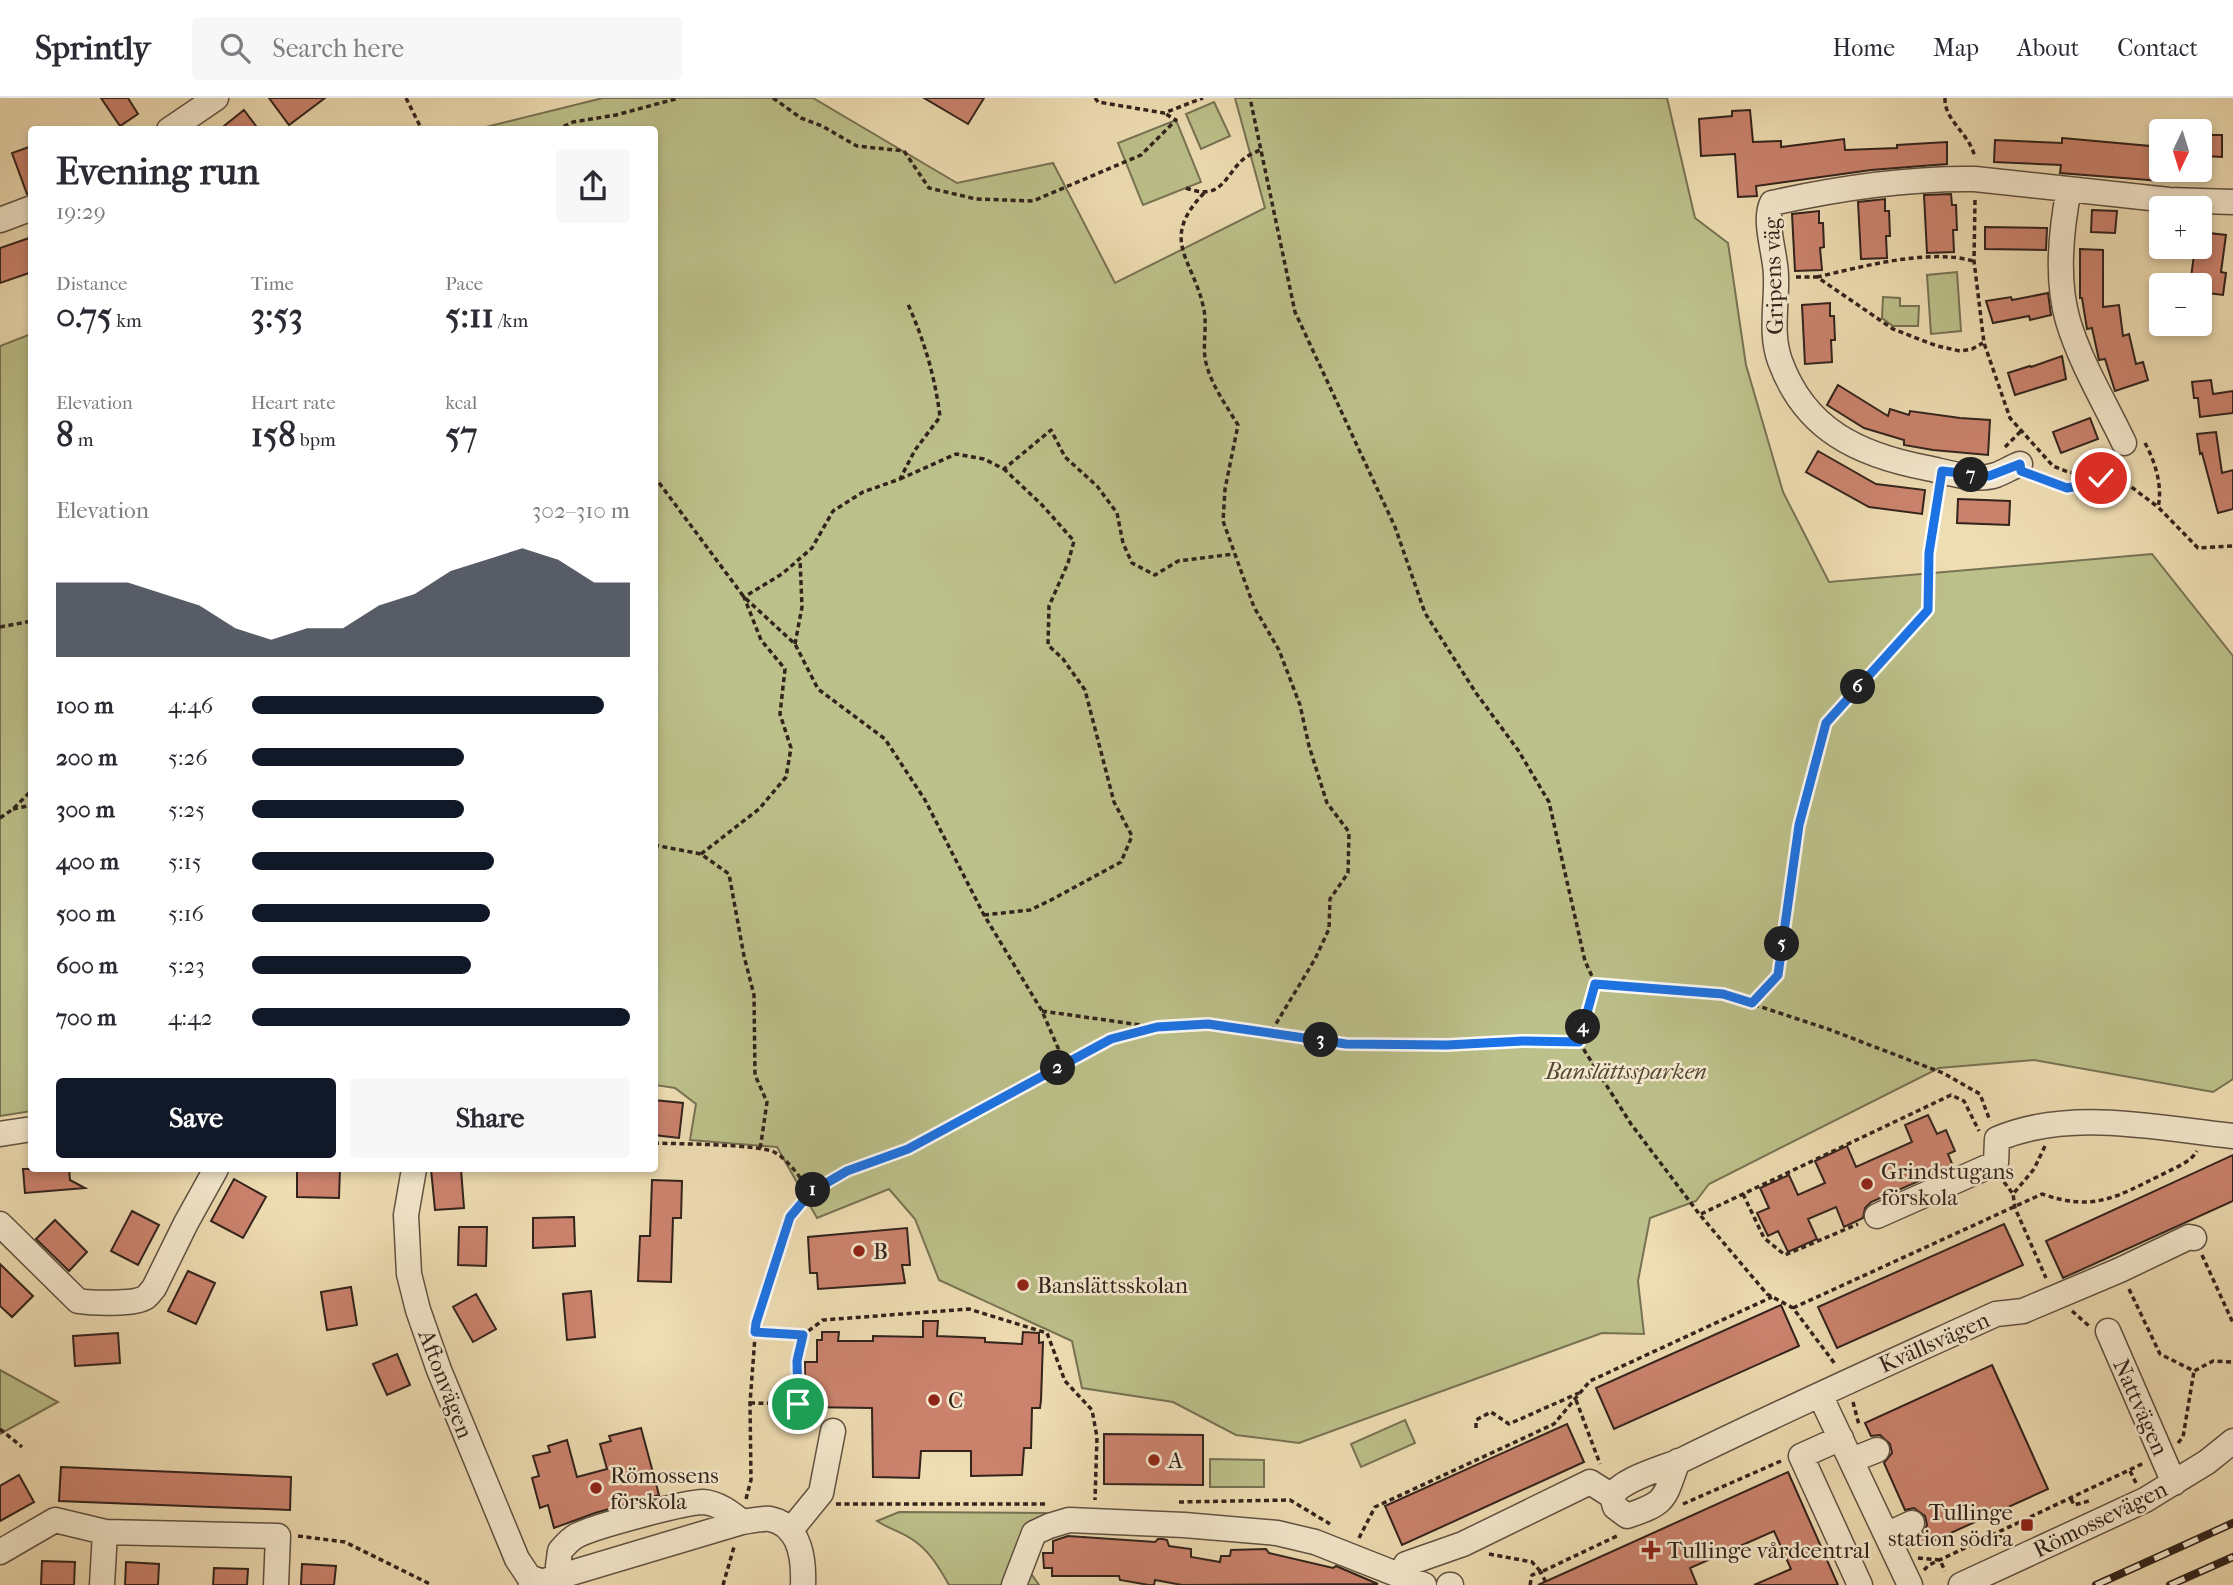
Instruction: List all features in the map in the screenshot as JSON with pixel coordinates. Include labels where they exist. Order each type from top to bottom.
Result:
[{"type":"street","points":[[175,126],[216,98]]},
{"type":"street","name":"Gripens väg","points":[[2016,452],[1989,476],[1942,471],[1870,453],[1844,441],[1808,411],[1790,385],[1776,346],[1776,277],[1768,214],[1772,203],[1852,187],[1947,179],[1975,179],[2169,200],[2233,202]]},
{"type":"street","points":[[2069,188],[2061,271],[2068,322],[2082,359],[2124,443]]},
{"type":"street","points":[[0,220],[28,210]]},
{"type":"street","points":[[1877,1216],[1996,1163],[1997,1139],[2020,1129],[2063,1122],[2126,1125],[2233,1136]]},
{"type":"street","points":[[0,1134],[28,1130]]},
{"type":"street","points":[[0,1224],[78,1301],[89,1303],[139,1300],[148,1297],[154,1288],[214,1172]]},
{"type":"street","name":"Aftonvägen","points":[[413,1172],[406,1215],[409,1273],[418,1311],[439,1370],[517,1559],[529,1577],[544,1581]]},
{"type":"street","name":"Kvällsvägen","points":[[1612,1496],[1615,1507],[1628,1516],[1654,1507],[1664,1498],[1678,1461],[1759,1421],[1996,1314],[2023,1311],[2189,1237],[2194,1238]]},
{"type":"street","name":"Nattvägen","points":[[2108,1331],[2174,1483]]},
{"type":"street","points":[[1820,1395],[1840,1437],[1866,1455],[1888,1534],[1910,1584]]},
{"type":"street","points":[[790,1531],[821,1493],[833,1431]]},
{"type":"street","points":[[1840,1437],[1801,1457],[1860,1585]]},
{"type":"street","name":"Römossevägen","points":[[1961,1585],[2145,1500],[2207,1462],[2233,1441]]},
{"type":"street","points":[[1406,1564],[1463,1544],[1590,1482],[1612,1496]]},
{"type":"street","points":[[544,1581],[558,1566],[560,1551],[578,1535],[601,1526],[686,1504],[705,1502],[727,1510],[742,1522]]},
{"type":"street","points":[[544,1581],[742,1522],[770,1519],[784,1525],[798,1542],[804,1560],[803,1585]]},
{"type":"street","points":[[0,1552],[55,1520],[105,1532],[278,1535],[276,1585]]},
{"type":"street","points":[[1014,1585],[1034,1533],[1049,1525],[1069,1521],[1184,1525],[1277,1533],[1315,1542],[1424,1585]]},
{"type":"street","points":[[1888,1534],[1912,1524]]},
{"type":"street","points":[[102,1585],[105,1532]]},
{"type":"path","points":[[406,98],[420,126]]},
{"type":"path","points":[[564,126],[679,98]]},
{"type":"path","points":[[773,98],[801,118],[822,126],[857,146],[904,151],[929,188],[976,200],[1033,201],[1141,155],[1176,120],[1164,113],[1098,102],[1095,98]]},
{"type":"path","points":[[1164,113],[1203,98]]},
{"type":"path","points":[[1250,98],[1295,312],[1395,527],[1425,613],[1476,693],[1518,750],[1549,802],[1585,961],[1595,984],[1579,1042],[1631,1124],[1700,1215],[1767,1294],[1793,1308],[1847,1382],[1866,1455]]},
{"type":"path","points":[[1945,98],[1944,108],[1971,142],[1975,155],[1974,261],[1984,343],[2010,418],[2053,466],[2130,486],[2158,507],[2198,548],[2233,547]]},
{"type":"path","points":[[1262,149],[1244,158],[1222,185],[1205,192],[1193,204],[1183,220],[1181,250],[1197,285],[1205,312],[1205,359],[1214,384],[1238,425],[1225,489],[1223,521],[1254,607],[1279,650],[1300,705],[1309,746],[1327,803],[1349,832],[1348,873],[1330,899],[1329,929],[1315,959],[1271,1032]]},
{"type":"path","points":[[1186,188],[1205,192]]},
{"type":"path","points":[[1776,277],[1817,277],[1913,258],[1963,258],[1974,261]]},
{"type":"path","points":[[1817,277],[1893,329],[1951,351],[1972,349],[1984,343]]},
{"type":"path","points":[[900,479],[915,450],[940,417],[935,377],[923,338],[907,302]]},
{"type":"path","points":[[1004,469],[1051,430],[1065,457],[1097,486],[1117,513],[1123,543],[1132,563],[1154,575],[1178,561],[1234,554]]},
{"type":"path","points":[[2021,431],[2016,452],[2021,471],[2067,488],[2099,482],[2101,478]]},
{"type":"path","points":[[2124,443],[2140,436],[2154,458],[2160,498],[2158,507]]},
{"type":"path","points":[[744,597],[782,573],[812,548],[834,511],[863,492],[956,454],[984,459],[1004,469],[1042,505],[1074,541],[1068,563],[1049,606],[1048,645],[1063,659],[1085,690],[1115,802],[1132,836],[1121,862],[1051,900],[1030,910],[984,915]]},
{"type":"path","points":[[1752,1003],[1778,975],[1799,825],[1826,723],[1928,610],[1929,553],[1942,471]]},
{"type":"path","points":[[658,481],[744,597],[795,644],[818,689],[885,739],[925,800],[984,915],[1042,1011],[1065,1064]]},
{"type":"path","points":[[795,644],[802,607],[800,559]]},
{"type":"path","points":[[701,854],[759,810],[786,777],[791,748],[780,714],[785,669],[761,640],[744,597]]},
{"type":"path","points":[[0,627],[28,622]]},
{"type":"path","points":[[0,818],[28,794]]},
{"type":"path","points":[[13,809],[28,806]]},
{"type":"path","points":[[658,846],[701,854],[729,874],[754,995],[755,1075],[767,1102],[760,1150]]},
{"type":"path","points":[[1595,984],[1723,994],[1943,1073],[1980,1094],[1997,1139]]},
{"type":"path","points":[[1042,1011],[1157,1027]]},
{"type":"path","points":[[723,1585],[742,1522],[751,1480],[750,1404],[756,1323],[790,1217],[811,1192],[847,1171],[908,1149],[1111,1039],[1157,1027],[1208,1024],[1346,1044],[1579,1042]]},
{"type":"path","points":[[1700,1215],[1951,1095],[1964,1101],[1979,1130],[1997,1139]]},
{"type":"path","points":[[2051,1124],[2052,1131],[2034,1170],[2013,1194],[2015,1208],[2045,1273],[2050,1298],[2064,1302],[2097,1334],[2108,1331]]},
{"type":"path","points":[[1793,1308],[2042,1194],[2066,1202],[2092,1203],[2118,1197],[2193,1157],[2201,1146],[2203,1133]]},
{"type":"path","points":[[658,1143],[773,1152],[789,1165],[811,1192]]},
{"type":"path","points":[[1743,1194],[1764,1238],[1785,1255],[1877,1216]]},
{"type":"path","points":[[2194,1238],[2233,1323]]},
{"type":"path","points":[[2120,1270],[2160,1354],[2194,1371]]},
{"type":"path","points":[[1358,1540],[1375,1507],[1554,1424],[1590,1381],[1772,1297]]},
{"type":"path","points":[[833,1431],[803,1419],[798,1404],[797,1361],[803,1335],[823,1320],[969,1309],[1047,1333],[1065,1381],[1092,1410],[1097,1437],[1095,1503]]},
{"type":"path","points":[[755,1332],[803,1335]]},
{"type":"path","points":[[2194,1371],[2213,1362],[2233,1363]]},
{"type":"path","points":[[1910,1584],[1930,1565],[2016,1527],[2176,1445],[2183,1437],[2194,1371]]},
{"type":"path","points":[[1476,1428],[1476,1420],[1491,1412],[1509,1424],[1581,1393]]},
{"type":"path","points":[[1575,1399],[1612,1496]]},
{"type":"path","points":[[750,1404],[798,1404]]},
{"type":"path","points":[[0,1429],[22,1447]]},
{"type":"path","points":[[278,1535],[313,1536],[345,1542],[432,1585]]},
{"type":"path","points":[[1918,1558],[1940,1560]]},
{"type":"path","points":[[1530,1585],[1532,1576],[1541,1572],[1547,1585]]},
{"type":"green space","name":"Banslättssparken","points":[[603,98],[813,98],[957,183],[1053,163],[1115,283],[1265,208],[1235,98],[1667,98],[1695,218],[1728,243],[1746,365],[1783,492],[1829,582],[2152,554],[2233,656],[2233,1079],[2213,1092],[2034,1060],[1939,1068],[1709,1184],[1696,1201],[1650,1218],[1638,1281],[1644,1334],[1602,1333],[1299,1443],[1236,1435],[1173,1402],[1082,1388],[1072,1341],[939,1280],[915,1219],[889,1189],[817,1218],[777,1147],[690,1140],[696,1104],[675,1088],[658,1085],[658,126],[490,126]]},
{"type":"green space","points":[[1214,102],[1230,136],[1201,149],[1186,114]]},
{"type":"green space","points":[[1176,120],[1201,182],[1143,205],[1118,143]]},
{"type":"green space","points":[[1957,272],[1961,331],[1931,334],[1927,275]]},
{"type":"green space","points":[[1883,297],[1900,298],[1900,306],[1919,306],[1918,326],[1893,326],[1882,318]]},
{"type":"green space","points":[[28,335],[28,1112],[0,1116],[0,346]]},
{"type":"green space","points":[[0,1370],[58,1402],[0,1434]]},
{"type":"green space","points":[[1405,1420],[1415,1443],[1361,1467],[1351,1444]]},
{"type":"green space","points":[[1210,1459],[1264,1460],[1264,1487],[1210,1487]]},
{"type":"green space","points":[[899,1512],[1046,1513],[1032,1549],[1030,1572],[1039,1585],[949,1585],[934,1560],[919,1544],[877,1521]]},
{"type":"building","points":[[101,98],[128,98],[138,114],[120,126]]},
{"type":"building","points":[[269,98],[325,98],[289,125]]},
{"type":"building","points":[[924,98],[984,98],[968,124]]},
{"type":"building","points":[[244,110],[256,126],[224,126]]},
{"type":"building","points":[[1750,110],[1753,142],[1781,141],[1781,147],[1844,139],[1845,150],[1947,142],[1947,164],[1871,170],[1756,186],[1757,196],[1738,197],[1735,154],[1701,156],[1699,119],[1732,116],[1732,111]]},
{"type":"building","points":[[2212,135],[2222,135],[2222,157],[2212,156]]},
{"type":"building","points":[[2062,138],[2149,146],[2149,180],[2060,173],[2061,165],[1994,162],[1995,140],[2062,143]]},
{"type":"building","points":[[28,147],[28,194],[27,194],[12,153]]},
{"type":"building","points":[[1951,194],[1952,205],[1956,205],[1954,252],[1927,253],[1924,195]]},
{"type":"building","points":[[1885,199],[1885,211],[1889,211],[1890,236],[1886,236],[1887,258],[1861,259],[1858,202]]},
{"type":"building","points":[[2092,210],[2117,211],[2115,233],[2091,232]]},
{"type":"building","points":[[1819,211],[1819,223],[1823,223],[1824,247],[1820,248],[1822,270],[1795,271],[1792,214]]},
{"type":"building","points":[[1985,227],[2047,228],[2046,250],[1985,249]]},
{"type":"building","points":[[2212,233],[2226,235],[2221,272],[2226,273],[2223,295],[2212,294],[2212,273],[2192,273],[2193,259],[2212,259]]},
{"type":"building","points":[[28,238],[28,273],[0,283],[0,248]]},
{"type":"building","points":[[2080,249],[2103,250],[2103,307],[2119,305],[2123,336],[2129,334],[2136,364],[2143,362],[2148,380],[2115,391],[2105,359],[2099,360],[2092,328],[2087,329],[2080,298]]},
{"type":"building","points":[[2048,293],[2051,315],[1993,323],[1986,301],[2011,297],[2012,300]]},
{"type":"building","points":[[1830,303],[1830,316],[1834,316],[1835,340],[1831,340],[1832,362],[1805,364],[1802,305]]},
{"type":"building","points":[[2062,356],[2066,379],[2015,395],[2008,373]]},
{"type":"building","points":[[2211,380],[2213,394],[2233,391],[2233,413],[2200,417],[2198,398],[2194,398],[2192,382]]},
{"type":"building","points":[[1838,385],[1888,416],[1890,409],[1909,415],[1910,411],[1990,420],[1988,455],[1904,445],[1904,440],[1864,428],[1827,405]]},
{"type":"building","points":[[2090,418],[2098,439],[2061,453],[2053,432]]},
{"type":"building","points":[[2216,432],[2222,473],[2233,470],[2233,509],[2218,513],[2202,453],[2200,454],[2197,434]]},
{"type":"building","points":[[1818,451],[1876,484],[1925,490],[1922,514],[1869,507],[1806,472]]},
{"type":"building","points":[[1958,499],[2010,501],[2009,525],[1957,523]]},
{"type":"building","points":[[658,1100],[683,1103],[679,1138],[658,1135]]},
{"type":"building","name":"Grindstugans förskola","points":[[1928,1115],[1937,1134],[1946,1130],[1955,1151],[1948,1154],[1953,1166],[1871,1202],[1865,1208],[1863,1218],[1844,1227],[1836,1207],[1808,1219],[1817,1239],[1788,1252],[1778,1231],[1768,1236],[1757,1213],[1769,1208],[1760,1188],[1789,1175],[1798,1195],[1825,1183],[1815,1161],[1847,1146],[1856,1167],[1912,1142],[1905,1125]]},
{"type":"building","points":[[2233,1155],[2233,1201],[2063,1278],[2046,1241]]},
{"type":"building","points":[[23,1169],[28,1169],[28,1172],[69,1172],[70,1180],[85,1188],[25,1193]]},
{"type":"building","points":[[297,1172],[340,1172],[339,1198],[297,1197]]},
{"type":"building","points":[[431,1172],[461,1172],[464,1208],[435,1210]]},
{"type":"building","points":[[234,1179],[266,1197],[243,1238],[211,1221]]},
{"type":"building","points":[[652,1180],[682,1181],[681,1218],[673,1218],[671,1282],[638,1281],[640,1236],[650,1236]]},
{"type":"building","points":[[132,1211],[159,1225],[138,1265],[111,1251]]},
{"type":"building","points":[[574,1217],[575,1246],[533,1248],[533,1218]]},
{"type":"building","points":[[55,1220],[87,1252],[69,1271],[36,1239]]},
{"type":"building","points":[[2004,1224],[2023,1265],[1837,1348],[1818,1307]]},
{"type":"building","points":[[459,1227],[487,1227],[486,1266],[458,1265]]},
{"type":"building","name":"B","points":[[907,1228],[910,1265],[902,1265],[905,1283],[818,1289],[817,1273],[810,1273],[808,1237]]},
{"type":"building","points":[[0,1264],[33,1296],[12,1317],[0,1306]]},
{"type":"building","points":[[188,1271],[215,1283],[196,1324],[168,1311]]},
{"type":"building","points":[[351,1287],[357,1325],[327,1330],[321,1292]]},
{"type":"building","points":[[591,1291],[595,1337],[567,1340],[563,1294]]},
{"type":"building","points":[[476,1294],[496,1329],[473,1342],[453,1307]]},
{"type":"building","points":[[1781,1305],[1799,1346],[1614,1429],[1596,1388]]},
{"type":"building","name":"C","points":[[923,1321],[938,1321],[937,1336],[985,1338],[985,1342],[1022,1344],[1023,1332],[1039,1333],[1039,1343],[1043,1342],[1041,1400],[1040,1408],[1032,1408],[1031,1448],[1024,1448],[1022,1475],[971,1476],[971,1451],[921,1451],[919,1478],[873,1477],[872,1408],[805,1407],[805,1362],[817,1362],[817,1340],[822,1340],[822,1332],[839,1332],[838,1341],[873,1341],[873,1336],[923,1337]]},
{"type":"building","points":[[118,1333],[120,1363],[75,1366],[73,1336]]},
{"type":"building","points":[[397,1354],[410,1385],[387,1395],[373,1364]]},
{"type":"building","points":[[1992,1365],[2048,1489],[1922,1546],[1918,1537],[1927,1525],[1925,1516],[1914,1508],[1905,1510],[1884,1463],[1892,1453],[1890,1444],[1880,1435],[1871,1436],[1865,1423]]},
{"type":"building","points":[[1567,1424],[1584,1462],[1402,1545],[1385,1506]]},
{"type":"building","name":"Römossens förskola","points":[[641,1428],[659,1495],[554,1528],[548,1505],[540,1508],[532,1478],[539,1476],[533,1456],[550,1452],[548,1446],[567,1440],[577,1477],[607,1469],[600,1444],[611,1441],[609,1436]]},
{"type":"building","name":"A","points":[[1104,1434],[1203,1435],[1203,1485],[1104,1484]]},
{"type":"building","points":[[61,1467],[291,1477],[290,1510],[59,1501]]},
{"type":"building","points":[[1788,1472],[1838,1585],[1754,1585],[1791,1569],[1774,1531],[1690,1568],[1697,1585],[1538,1585]]},
{"type":"building","points":[[19,1475],[34,1502],[0,1521],[0,1486]]},
{"type":"building","points":[[1068,1536],[1155,1542],[1163,1539],[1167,1540],[1169,1546],[1191,1549],[1191,1557],[1220,1562],[1221,1556],[1230,1556],[1231,1550],[1266,1549],[1269,1553],[1333,1568],[1336,1566],[1378,1584],[1182,1585],[1155,1580],[1154,1585],[1149,1585],[1120,1580],[1119,1576],[1052,1576],[1052,1568],[1044,1568],[1043,1553],[1053,1553],[1053,1541]]},
{"type":"building","points":[[42,1561],[75,1562],[74,1585],[41,1585]]},
{"type":"building","points":[[126,1562],[159,1564],[158,1585],[125,1585]]},
{"type":"building","points":[[302,1564],[336,1566],[334,1585],[301,1585]]},
{"type":"building","points":[[214,1568],[248,1569],[247,1585],[213,1585]]},
{"type":"railway","points":[[2096,1585],[2233,1523]]},
{"type":"railway","points":[[2170,1585],[2233,1557]]},
{"type":"place","name":"Grindstugans förskola","points":[[1867,1184]]},
{"type":"place","name":"B","points":[[859,1251]]},
{"type":"place","name":"Banslättsskolan","points":[[1023,1285]]},
{"type":"place","name":"C","points":[[934,1400]]},
{"type":"place","name":"A","points":[[1154,1460]]},
{"type":"place","name":"Römossens förskola","points":[[596,1488]]},
{"type":"place","name":"Tullinge station södra","points":[[2027,1525]]},
{"type":"place","name":"Tullinge vårdcentral","points":[[1651,1550]]},
{"type":"route","points":[[798,1404],[797,1361],[803,1335],[755,1332],[790,1217],[811,1192],[847,1171],[908,1149],[1111,1039],[1157,1027],[1208,1024],[1346,1044],[1579,1042],[1595,984],[1723,994],[1752,1003],[1778,975],[1799,825],[1826,723],[1928,610],[1929,553],[1942,471],[1989,476],[2020,464],[2021,471],[2067,488],[2099,482],[2101,478]]}]
